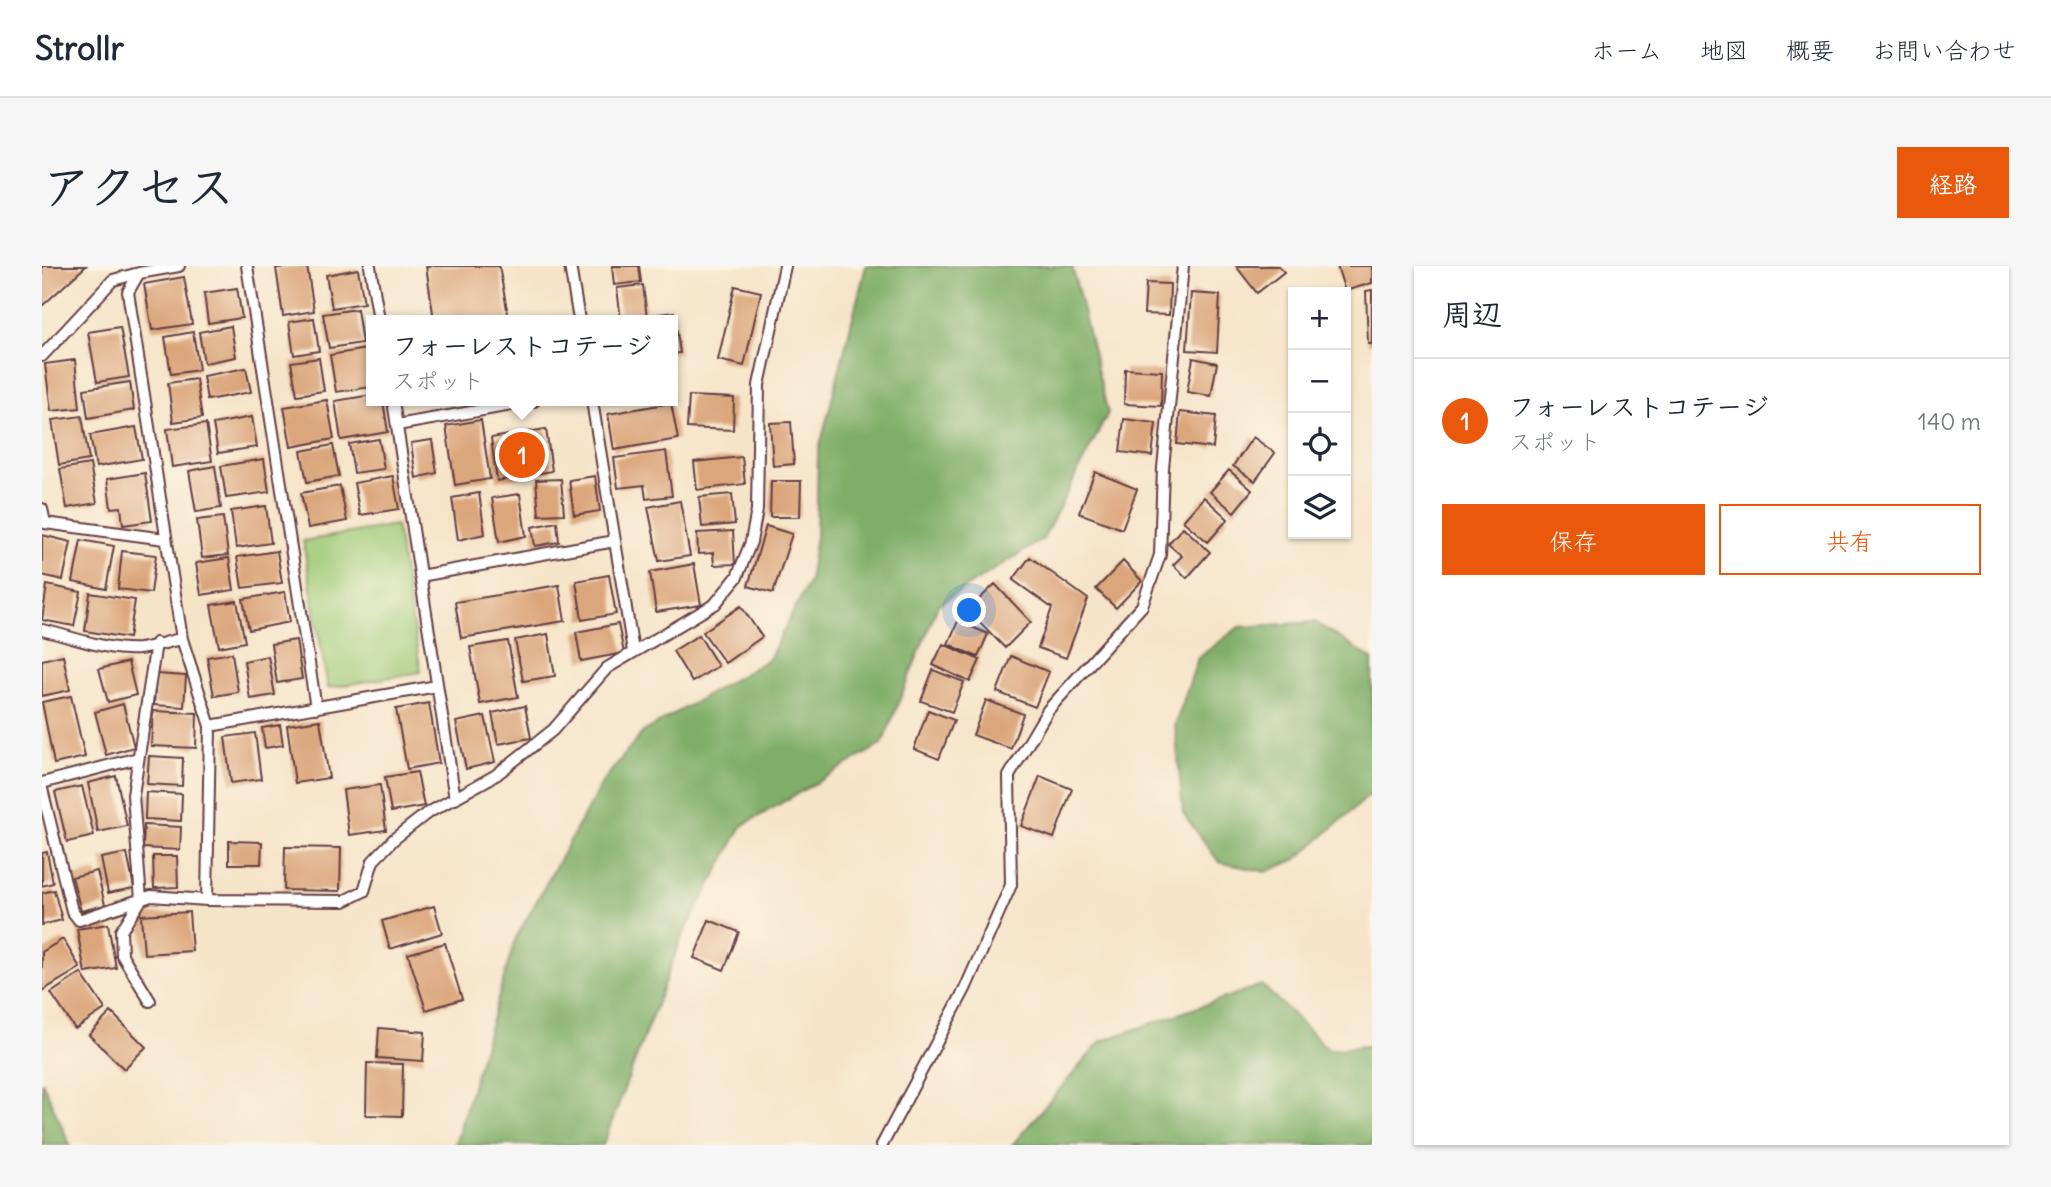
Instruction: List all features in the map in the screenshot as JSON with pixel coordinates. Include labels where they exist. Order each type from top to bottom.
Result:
[{"type":"lane","points":[[42,356],[113,280],[179,266]]},
{"type":"lane","points":[[247,266],[316,708]]},
{"type":"lane","points":[[370,266],[378,315]]},
{"type":"lane","points":[[570,266],[578,315]]},
{"type":"lane","points":[[138,758],[42,786],[72,911],[79,920],[152,896],[207,900],[344,901],[364,891],[373,861],[394,839],[426,814],[496,775],[553,730],[607,668],[715,604],[737,577],[751,542],[757,510],[759,385],[785,266]]},
{"type":"lane","points":[[882,1145],[965,989],[1011,885],[1009,776],[1048,710],[1142,606],[1160,555],[1163,468],[1183,266]]},
{"type":"lane","points":[[139,273],[128,292],[165,539],[182,639],[210,726],[207,900]]},
{"type":"lane","points":[[394,406],[455,799]]},
{"type":"lane","points":[[397,425],[505,406]]},
{"type":"lane","points":[[593,406],[633,651]]},
{"type":"lane","points":[[42,509],[44,523],[165,539]]},
{"type":"lane","points":[[420,576],[615,541]]},
{"type":"lane","points":[[42,630],[114,648],[142,649],[156,642],[182,639]]},
{"type":"lane","points":[[150,1001],[122,955],[121,931],[141,900],[133,795],[156,642]]},
{"type":"lane","points":[[210,726],[437,686]]},
{"type":"green space","points":[[866,266],[1072,266],[1108,413],[1043,539],[938,605],[882,744],[742,826],[681,939],[603,1145],[455,1145],[515,940],[603,781],[643,732],[769,659],[809,581],[816,537],[818,454]]},
{"type":"green space","points":[[396,525],[421,672],[328,688],[303,541]]},
{"type":"green space","points":[[1315,622],[1372,659],[1372,793],[1297,859],[1266,872],[1219,862],[1183,813],[1175,725],[1198,658],[1239,627]]},
{"type":"green space","points":[[1262,985],[1329,1050],[1372,1045],[1372,1145],[1012,1145],[1101,1041]]},
{"type":"green space","points":[[42,1081],[70,1145],[42,1145]]},
{"type":"building","points":[[42,266],[86,266],[42,306]]},
{"type":"building","points":[[307,266],[314,311],[283,316],[276,268]]},
{"type":"building","points":[[426,266],[499,266],[508,315],[433,315]]},
{"type":"building","points":[[612,266],[639,266],[641,282],[614,285]]},
{"type":"building","points":[[1236,266],[1279,266],[1284,272],[1257,293]]},
{"type":"building","points":[[1337,266],[1372,266],[1372,283],[1351,289],[1351,287],[1344,287]]},
{"type":"building","points":[[358,269],[364,303],[332,308],[326,275]]},
{"type":"building","points":[[184,277],[192,324],[152,330],[144,284]]},
{"type":"building","points":[[1146,283],[1170,284],[1169,315],[1144,314]]},
{"type":"building","points":[[643,285],[647,315],[620,315],[617,288]]},
{"type":"building","points":[[735,286],[761,292],[744,366],[718,360]]},
{"type":"building","points":[[237,288],[242,318],[208,323],[204,293]]},
{"type":"building","points":[[1372,290],[1372,344],[1368,344],[1366,291]]},
{"type":"building","points":[[1191,293],[1220,295],[1217,352],[1187,350]]},
{"type":"building","points":[[357,309],[362,343],[329,348],[323,314]]},
{"type":"building","points":[[674,312],[674,315],[651,315]]},
{"type":"building","points":[[314,318],[319,351],[294,355],[289,322]]},
{"type":"building","points":[[231,326],[236,357],[204,363],[199,332]]},
{"type":"building","points":[[120,327],[129,377],[97,382],[88,332]]},
{"type":"building","points":[[193,332],[199,370],[171,374],[165,337]]},
{"type":"building","points":[[366,349],[366,388],[336,392],[330,355]]},
{"type":"building","points":[[319,358],[324,391],[297,395],[291,362]]},
{"type":"building","points":[[1193,358],[1217,363],[1211,396],[1187,392]]},
{"type":"building","points":[[75,360],[80,408],[51,411],[45,364]]},
{"type":"building","points":[[246,368],[251,392],[207,400],[203,376]]},
{"type":"building","points":[[1125,369],[1162,371],[1161,406],[1124,404]]},
{"type":"building","points":[[196,379],[202,418],[173,422],[168,383]]},
{"type":"building","points":[[130,382],[134,410],[88,418],[84,389]]},
{"type":"building","points":[[366,396],[366,406],[384,406],[388,432],[341,440],[335,401]]},
{"type":"building","points":[[689,396],[734,398],[733,430],[687,428]]},
{"type":"building","points":[[327,400],[334,439],[291,447],[284,407]]},
{"type":"building","points":[[654,406],[672,406],[678,439],[614,450],[608,414]]},
{"type":"building","points":[[1180,412],[1216,416],[1213,448],[1177,444]]},
{"type":"building","points":[[82,416],[89,460],[59,465],[52,420]]},
{"type":"building","points":[[252,417],[257,447],[218,453],[213,424]]},
{"type":"building","points":[[1124,419],[1156,423],[1152,456],[1120,452]]},
{"type":"building","points":[[481,420],[490,479],[455,485],[446,426]]},
{"type":"building","points":[[791,422],[794,464],[773,466],[770,423]]},
{"type":"building","points":[[206,424],[212,461],[172,467],[167,429]]},
{"type":"building","points":[[136,427],[142,459],[96,467],[90,435]]},
{"type":"building","points":[[546,429],[552,471],[497,481],[491,438]]},
{"type":"building","points":[[1253,437],[1275,453],[1255,481],[1233,466]]},
{"type":"building","points":[[379,439],[384,469],[354,473],[349,444]]},
{"type":"building","points":[[432,440],[437,473],[416,478],[411,443]]},
{"type":"building","points":[[333,445],[339,476],[307,482],[301,451]]},
{"type":"building","points":[[666,451],[672,496],[646,499],[644,485],[618,488],[614,458]]},
{"type":"building","points":[[742,457],[745,484],[697,490],[694,462]]},
{"type":"building","points":[[264,459],[269,492],[226,498],[221,466]]},
{"type":"building","points":[[90,464],[97,503],[67,508],[60,469]]},
{"type":"building","points":[[215,466],[221,508],[196,512],[189,471]]},
{"type":"building","points":[[1229,470],[1252,490],[1234,512],[1210,492]]},
{"type":"building","points":[[1095,472],[1137,489],[1122,529],[1079,513]]},
{"type":"building","points":[[145,473],[152,521],[123,525],[121,507],[111,508],[107,479]]},
{"type":"building","points":[[393,476],[399,509],[360,515],[354,483]]},
{"type":"building","points":[[595,476],[600,511],[574,515],[569,480]]},
{"type":"building","points":[[561,479],[564,514],[539,515],[536,480]]},
{"type":"building","points":[[771,481],[801,481],[800,517],[770,517]]},
{"type":"building","points":[[340,486],[347,521],[308,528],[301,493]]},
{"type":"building","points":[[479,493],[485,534],[458,540],[452,498]]},
{"type":"building","points":[[520,494],[526,536],[499,542],[492,498]]},
{"type":"building","points":[[732,494],[735,524],[702,527],[699,497]]},
{"type":"building","points":[[1204,497],[1228,519],[1208,542],[1183,521]]},
{"type":"building","points":[[680,501],[690,556],[659,561],[648,507]]},
{"type":"building","points":[[266,506],[271,543],[236,548],[231,511]]},
{"type":"building","points":[[223,517],[228,555],[202,558],[197,520]]},
{"type":"building","points":[[557,522],[559,542],[535,546],[532,527]]},
{"type":"building","points":[[766,526],[792,534],[773,593],[748,586]]},
{"type":"building","points":[[1183,527],[1210,552],[1187,578],[1173,565],[1182,556],[1168,544]]},
{"type":"building","points":[[733,531],[735,564],[714,565],[713,553],[698,554],[697,533]]},
{"type":"building","points":[[42,535],[71,542],[63,580],[42,575]]},
{"type":"building","points":[[81,540],[114,546],[106,589],[73,582]]},
{"type":"building","points":[[122,551],[156,555],[151,593],[118,589]]},
{"type":"building","points":[[277,551],[282,583],[242,588],[237,557]]},
{"type":"building","points":[[1030,557],[1088,599],[1066,658],[1038,648],[1052,608],[1013,580]]},
{"type":"building","points":[[229,558],[234,590],[201,595],[196,563]]},
{"type":"building","points":[[1123,561],[1142,581],[1116,608],[1096,589]]},
{"type":"building","points":[[694,564],[701,605],[656,612],[650,572]]},
{"type":"building","points":[[609,575],[616,614],[582,620],[576,581]]},
{"type":"building","points":[[995,584],[1031,622],[1005,648],[968,610]]},
{"type":"building","points":[[47,585],[81,592],[74,626],[42,620]]},
{"type":"building","points":[[559,585],[565,621],[461,638],[455,602]]},
{"type":"building","points":[[285,592],[290,622],[249,630],[243,599]]},
{"type":"building","points":[[90,593],[135,600],[129,638],[85,631]]},
{"type":"building","points":[[237,601],[245,642],[219,647],[211,605]]},
{"type":"building","points":[[741,606],[762,637],[725,663],[703,632]]},
{"type":"building","points":[[958,621],[988,634],[978,657],[948,644]]},
{"type":"building","points":[[618,624],[624,653],[581,661],[576,632]]},
{"type":"building","points":[[548,634],[555,676],[523,681],[515,640]]},
{"type":"building","points":[[699,635],[718,666],[692,682],[673,651]]},
{"type":"building","points":[[296,640],[302,679],[277,683],[271,644]]},
{"type":"building","points":[[508,641],[518,697],[480,704],[470,647]]},
{"type":"building","points":[[943,644],[980,660],[970,682],[933,665]]},
{"type":"building","points":[[232,653],[238,692],[214,696],[207,657]]},
{"type":"building","points":[[63,655],[70,690],[42,696],[42,660]]},
{"type":"building","points":[[268,656],[275,695],[250,699],[244,661]]},
{"type":"building","points":[[1011,656],[1049,672],[1035,707],[997,692]]},
{"type":"building","points":[[128,662],[136,695],[108,702],[99,669]]},
{"type":"building","points":[[933,670],[964,682],[952,712],[921,701]]},
{"type":"building","points":[[156,674],[186,676],[184,707],[154,705]]},
{"type":"building","points":[[71,696],[85,757],[54,764],[42,702]]},
{"type":"building","points":[[986,700],[1023,714],[1011,749],[973,735]]},
{"type":"building","points":[[429,703],[439,763],[407,769],[396,709]]},
{"type":"building","points":[[123,704],[134,747],[106,755],[95,712]]},
{"type":"building","points":[[525,706],[531,738],[498,744],[492,713]]},
{"type":"building","points":[[928,710],[954,720],[939,759],[914,749]]},
{"type":"building","points":[[153,711],[197,713],[196,748],[151,746]]},
{"type":"building","points":[[485,716],[495,762],[466,769],[456,722]]},
{"type":"building","points":[[320,720],[329,778],[295,783],[287,725]]},
{"type":"building","points":[[280,725],[283,745],[265,748],[262,728]]},
{"type":"building","points":[[255,733],[261,779],[231,783],[225,737]]},
{"type":"building","points":[[149,756],[183,758],[182,786],[147,784]]},
{"type":"building","points":[[417,772],[424,806],[391,812],[385,777]]},
{"type":"building","points":[[116,776],[127,826],[98,832],[88,783]]},
{"type":"building","points":[[1040,776],[1072,789],[1054,838],[1021,826]]},
{"type":"building","points":[[380,785],[386,830],[349,835],[343,790]]},
{"type":"building","points":[[82,786],[94,836],[67,842],[55,792]]},
{"type":"building","points":[[146,792],[182,794],[181,821],[145,819]]},
{"type":"building","points":[[144,825],[181,827],[180,850],[143,848]]},
{"type":"building","points":[[229,841],[262,842],[261,864],[229,864]]},
{"type":"building","points":[[285,847],[341,848],[340,891],[284,890]]},
{"type":"building","points":[[47,852],[53,883],[42,886],[42,853]]},
{"type":"building","points":[[127,853],[134,888],[108,893],[101,858]]},
{"type":"building","points":[[153,856],[177,856],[178,887],[154,888]]},
{"type":"building","points":[[97,871],[105,905],[81,911],[72,877]]},
{"type":"building","points":[[54,890],[62,920],[42,925],[42,893]]},
{"type":"building","points":[[434,906],[442,933],[390,949],[382,921]]},
{"type":"building","points":[[189,912],[192,951],[144,954],[141,915]]},
{"type":"building","points":[[709,920],[739,932],[724,970],[694,958]]},
{"type":"building","points":[[108,924],[116,968],[85,973],[77,929]]},
{"type":"building","points":[[63,939],[80,968],[42,991],[42,952]]},
{"type":"building","points":[[445,943],[462,999],[426,1010],[408,954]]},
{"type":"building","points":[[81,973],[105,1009],[75,1029],[51,993]]},
{"type":"building","points":[[111,1012],[146,1047],[124,1069],[89,1035]]},
{"type":"building","points":[[379,1028],[425,1032],[423,1061],[377,1058]]},
{"type":"building","points":[[367,1063],[403,1064],[402,1116],[366,1115]]},
{"type":"place","name":"フォーレストコテージ","points":[[522,455]]}]
